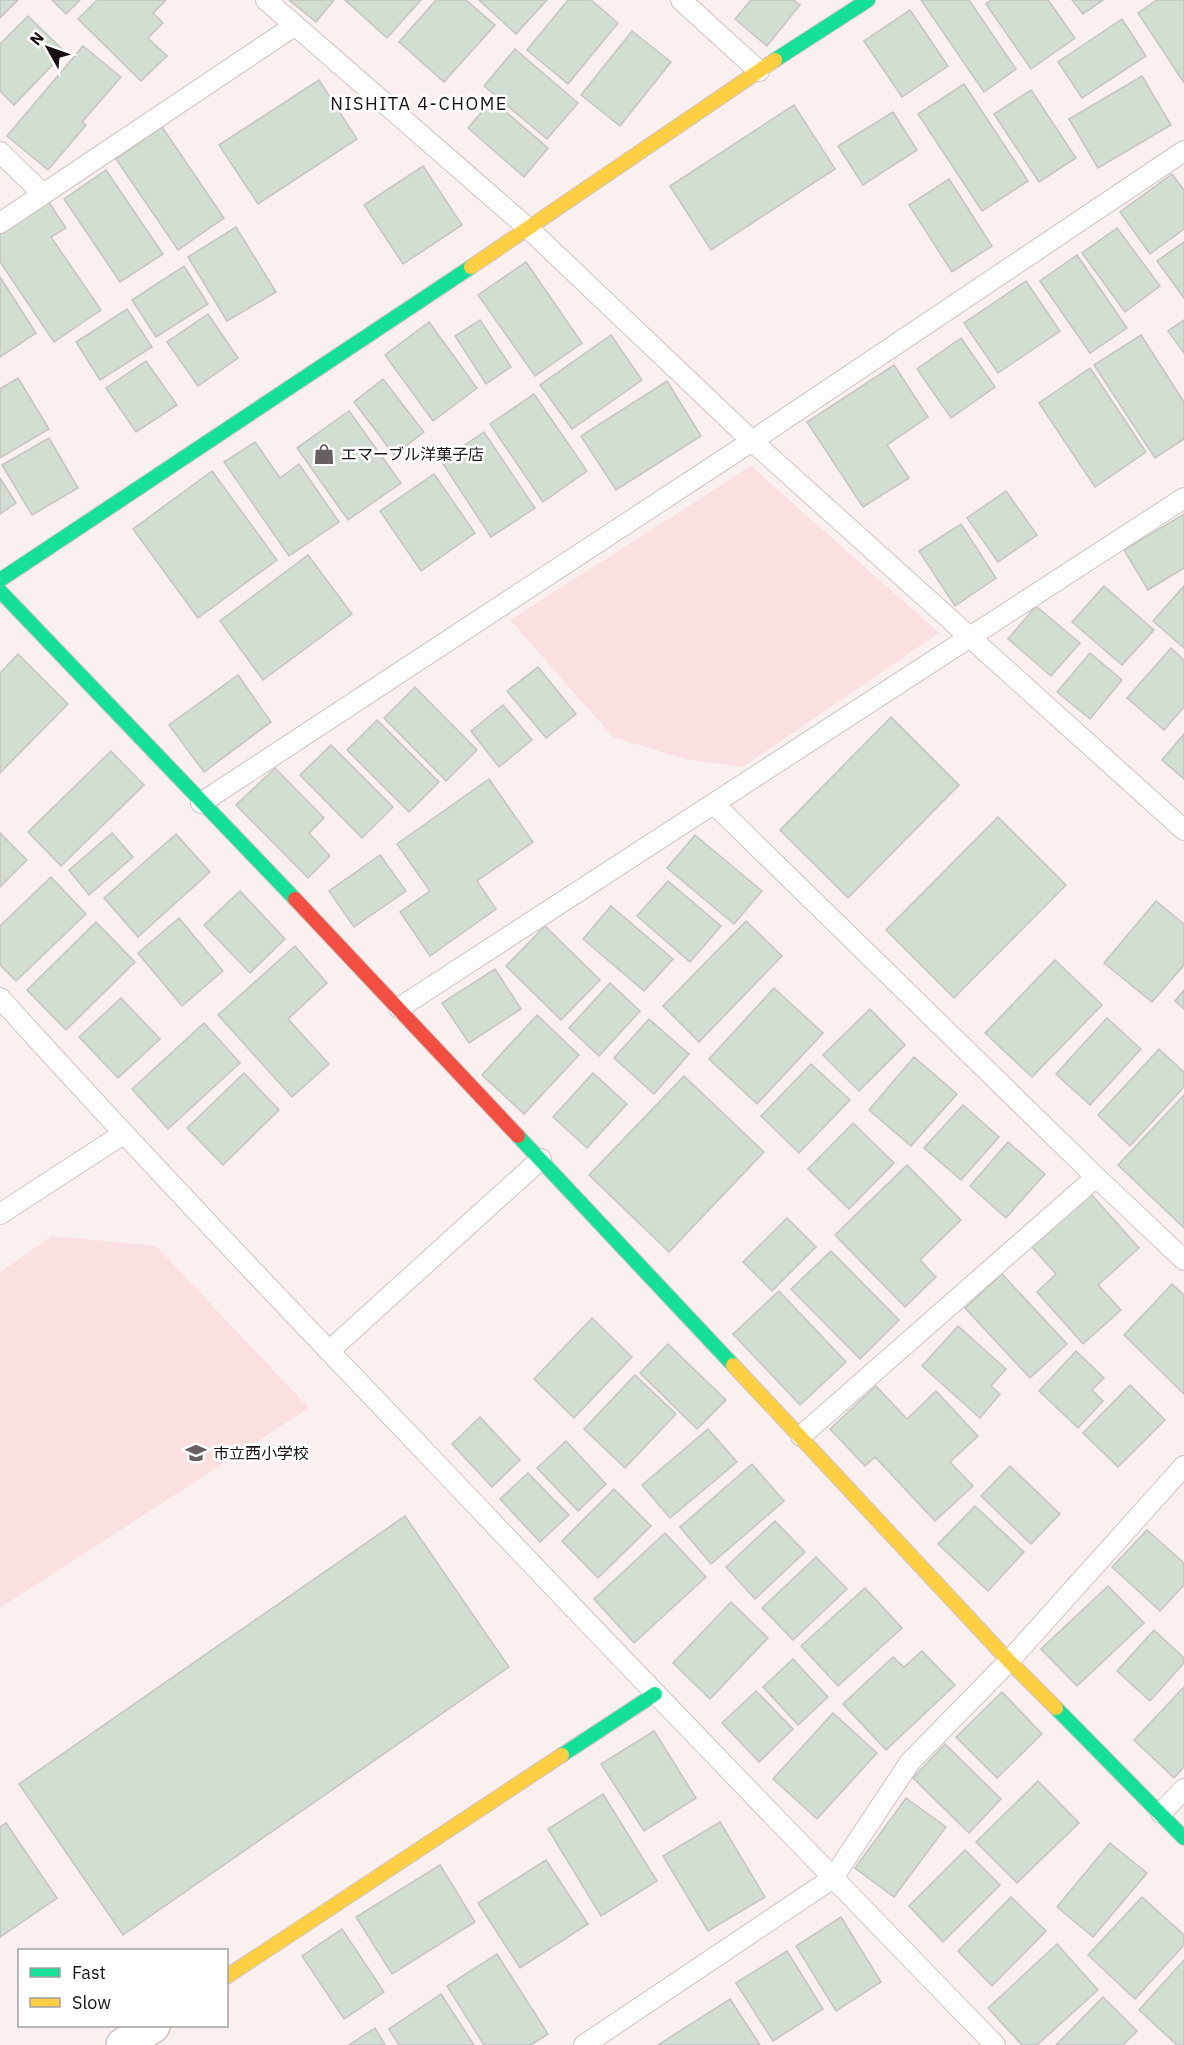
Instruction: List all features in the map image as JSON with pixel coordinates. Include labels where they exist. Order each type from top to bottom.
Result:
[{"type":"street","points":[[0,580],[530,229],[759,71],[868,0]]},
{"type":"street","points":[[0,591],[399,1008],[1010,1661],[1184,1838]]},
{"type":"street","points":[[228,1976],[655,1694]]},
{"type":"street","points":[[123,2045],[150,2027]]},
{"type":"lane","points":[[266,0],[530,229],[752,441],[1184,830]]},
{"type":"lane","points":[[681,0],[759,71]]},
{"type":"lane","points":[[0,224],[294,26]]},
{"type":"lane","points":[[0,152],[44,194]]},
{"type":"lane","points":[[201,803],[1179,161]]},
{"type":"lane","points":[[399,1008],[1184,498]]},
{"type":"lane","points":[[714,804],[1184,1260]]},
{"type":"lane","points":[[0,998],[123,1134],[329,1351],[655,1694],[995,2045]]},
{"type":"lane","points":[[0,1214],[123,1134]]},
{"type":"lane","points":[[329,1351],[541,1159]]},
{"type":"lane","points":[[801,1436],[1096,1177]]},
{"type":"lane","points":[[584,2045],[833,1878],[910,1762],[1010,1661],[1184,1466]]},
{"type":"lane","points":[[1161,1813],[1184,1789]]},
{"type":"shaded area","points":[[751,466],[939,633],[743,767],[685,759],[613,737],[510,620]]},
{"type":"shaded area","points":[[52,1236],[156,1246],[309,1408],[0,1608],[0,1272]]},
{"type":"building","points":[[0,0],[18,0],[0,18]]},
{"type":"building","points":[[52,0],[80,0],[66,14]]},
{"type":"building","points":[[97,0],[166,0],[153,13],[163,23],[148,38],[167,56],[141,81],[78,19]]},
{"type":"building","points":[[289,0],[334,0],[316,22]]},
{"type":"building","points":[[345,0],[421,0],[387,38]]},
{"type":"building","points":[[436,0],[466,0],[495,25],[444,82],[399,42]]},
{"type":"building","points":[[479,0],[547,0],[516,34]]},
{"type":"building","points":[[568,0],[591,0],[618,23],[568,84],[527,50]]},
{"type":"building","points":[[751,0],[793,0],[800,5],[767,46],[735,19]]},
{"type":"building","points":[[921,0],[969,0],[1016,69],[984,92]]},
{"type":"building","points":[[991,0],[1048,0],[1075,38],[1031,69],[986,4]]},
{"type":"building","points":[[1072,0],[1103,0],[1083,14]]},
{"type":"building","points":[[1157,0],[1184,0],[1184,83],[1138,13]]},
{"type":"building","points":[[910,10],[948,66],[902,97],[864,41]]},
{"type":"building","points":[[28,16],[65,52],[14,105],[0,91],[0,44]]},
{"type":"building","points":[[1122,19],[1146,56],[1082,98],[1058,62]]},
{"type":"building","points":[[632,31],[671,62],[620,126],[581,95]]},
{"type":"building","points":[[83,46],[121,77],[82,122],[86,125],[48,170],[7,136]]},
{"type":"building","points":[[515,49],[578,103],[547,139],[484,86]]},
{"type":"building","points":[[1142,76],[1171,125],[1098,168],[1069,119]]},
{"type":"building","points":[[319,80],[357,139],[258,204],[219,145]]},
{"type":"building","points":[[964,84],[1028,181],[982,211],[918,114]]},
{"type":"building","points":[[1031,90],[1076,158],[1039,182],[994,114]]},
{"type":"building","points":[[492,100],[548,148],[524,177],[468,128]]},
{"type":"building","points":[[794,105],[835,169],[711,250],[670,186]]},
{"type":"building","points":[[893,112],[917,150],[863,185],[838,146]]},
{"type":"building","points":[[162,127],[224,218],[178,250],[116,159]]},
{"type":"building","points":[[423,166],[462,225],[403,264],[364,205]]},
{"type":"building","points":[[106,170],[163,254],[120,282],[64,199]]},
{"type":"building","points":[[1172,174],[1184,190],[1184,229],[1150,254],[1120,212]]},
{"type":"building","points":[[949,179],[992,246],[952,272],[909,205]]},
{"type":"building","points":[[48,201],[66,228],[51,237],[101,310],[54,342],[0,262],[0,234]]},
{"type":"building","points":[[236,227],[276,292],[227,321],[188,257]]},
{"type":"building","points":[[1117,228],[1160,286],[1125,312],[1082,253]]},
{"type":"building","points":[[1184,242],[1184,298],[1157,261]]},
{"type":"building","points":[[1077,255],[1127,328],[1090,353],[1040,281]]},
{"type":"building","points":[[526,262],[582,343],[535,376],[478,295]]},
{"type":"building","points":[[184,266],[208,304],[156,337],[132,300]]},
{"type":"building","points":[[0,277],[36,333],[0,357]]},
{"type":"building","points":[[1026,281],[1060,331],[998,373],[964,323]]},
{"type":"building","points":[[127,309],[152,347],[100,380],[76,342]]},
{"type":"building","points":[[208,314],[238,358],[198,386],[167,342]]},
{"type":"building","points":[[480,320],[511,367],[486,384],[455,336]]},
{"type":"building","points":[[1184,320],[1184,353],[1168,331]]},
{"type":"building","points":[[429,322],[477,388],[433,421],[385,355]]},
{"type":"building","points":[[611,335],[642,380],[572,429],[540,385]]},
{"type":"building","points":[[1141,335],[1184,402],[1184,439],[1155,458],[1094,365]]},
{"type":"building","points":[[961,338],[995,387],[951,418],[917,369]]},
{"type":"building","points":[[146,361],[177,405],[136,432],[106,388]]},
{"type":"building","points":[[894,365],[928,417],[887,445],[909,478],[863,507],[807,422]]},
{"type":"building","points":[[1090,368],[1146,452],[1095,487],[1039,403]]},
{"type":"building","points":[[18,378],[49,429],[0,458],[0,389]]},
{"type":"building","points":[[383,379],[424,432],[394,455],[354,402]]},
{"type":"building","points":[[667,381],[701,436],[616,490],[581,436]]},
{"type":"building","points":[[534,394],[587,471],[543,502],[490,424]]},
{"type":"building","points":[[349,411],[401,483],[348,520],[297,448]]},
{"type":"building","points":[[484,432],[535,508],[491,537],[441,461]]},
{"type":"building","points":[[49,438],[78,488],[32,515],[2,465]]},
{"type":"building","points":[[255,442],[280,478],[299,464],[339,522],[289,556],[224,462]]},
{"type":"building","points":[[212,471],[277,560],[198,618],[133,529]]},
{"type":"building","points":[[434,474],[475,533],[421,571],[380,511]]},
{"type":"building","points":[[0,478],[16,503],[0,514]]},
{"type":"building","points":[[1006,491],[1037,535],[998,562],[967,518]]},
{"type":"building","points":[[1184,514],[1184,568],[1148,590],[1124,550]]},
{"type":"building","points":[[961,524],[996,578],[955,606],[919,551]]},
{"type":"building","points":[[308,555],[352,614],[263,680],[220,621]]},
{"type":"building","points":[[1104,586],[1154,630],[1122,665],[1072,622]]},
{"type":"building","points":[[1184,586],[1184,648],[1153,621]]},
{"type":"building","points":[[1036,606],[1080,643],[1051,676],[1008,639]]},
{"type":"building","points":[[1171,648],[1184,660],[1184,707],[1164,730],[1127,698]]},
{"type":"building","points":[[1090,653],[1122,680],[1090,719],[1057,692]]},
{"type":"building","points":[[18,654],[68,704],[0,773],[0,673]]},
{"type":"building","points":[[538,667],[576,714],[546,738],[507,691]]},
{"type":"building","points":[[238,675],[271,722],[204,772],[169,725]]},
{"type":"building","points":[[415,687],[477,750],[446,781],[384,718]]},
{"type":"building","points":[[503,705],[532,740],[499,767],[471,731]]},
{"type":"building","points":[[891,717],[959,785],[848,898],[780,830]]},
{"type":"building","points":[[377,720],[439,782],[409,812],[347,750]]},
{"type":"building","points":[[1184,734],[1184,779],[1162,760]]},
{"type":"building","points":[[331,745],[393,807],[362,838],[300,775]]},
{"type":"building","points":[[111,751],[144,785],[61,866],[28,832]]},
{"type":"building","points":[[275,768],[324,818],[309,833],[330,856],[308,878],[236,805]]},
{"type":"building","points":[[489,779],[533,842],[477,881],[496,909],[430,956],[400,912],[430,891],[397,844]]},
{"type":"building","points":[[998,817],[1066,885],[954,998],[886,930]]},
{"type":"building","points":[[0,833],[27,860],[0,887]]},
{"type":"building","points":[[112,833],[133,857],[89,895],[69,870]]},
{"type":"building","points":[[176,834],[210,872],[138,937],[104,898]]},
{"type":"building","points":[[695,835],[762,891],[734,924],[667,868]]},
{"type":"building","points":[[380,855],[406,891],[354,927],[329,891]]},
{"type":"building","points":[[51,877],[86,914],[16,981],[0,965],[0,926]]},
{"type":"building","points":[[668,881],[721,926],[690,962],[637,916]]},
{"type":"building","points":[[240,891],[285,939],[250,973],[204,925]]},
{"type":"building","points":[[1156,901],[1184,924],[1184,965],[1152,1002],[1104,963]]},
{"type":"building","points":[[611,906],[673,959],[644,991],[583,939]]},
{"type":"building","points":[[179,918],[223,971],[182,1006],[138,953]]},
{"type":"building","points":[[746,921],[782,956],[699,1042],[663,1006]]},
{"type":"building","points":[[96,922],[135,962],[66,1030],[27,990]]},
{"type":"building","points":[[545,926],[600,980],[561,1020],[506,966]]},
{"type":"building","points":[[295,946],[327,983],[288,1019],[329,1064],[292,1097],[218,1015]]},
{"type":"building","points":[[1055,960],[1102,1005],[1032,1077],[985,1033]]},
{"type":"building","points":[[495,969],[521,1009],[469,1043],[442,1003]]},
{"type":"building","points":[[610,983],[640,1011],[599,1056],[569,1028]]},
{"type":"building","points":[[774,988],[823,1033],[757,1104],[709,1059]]},
{"type":"building","points":[[1184,990],[1184,1009],[1175,1001]]},
{"type":"building","points":[[121,998],[160,1039],[118,1078],[79,1037]]},
{"type":"building","points":[[870,1009],[905,1045],[859,1091],[823,1055]]},
{"type":"building","points":[[537,1015],[579,1055],[524,1114],[482,1075]]},
{"type":"building","points":[[1107,1018],[1141,1049],[1090,1105],[1056,1074]]},
{"type":"building","points":[[649,1019],[689,1054],[654,1094],[614,1058]]},
{"type":"building","points":[[204,1023],[240,1063],[168,1129],[132,1089]]},
{"type":"building","points":[[1159,1049],[1184,1072],[1184,1087],[1130,1146],[1098,1115]]},
{"type":"building","points":[[914,1057],[957,1094],[911,1146],[869,1110]]},
{"type":"building","points":[[811,1064],[850,1100],[799,1153],[761,1116]]},
{"type":"building","points":[[244,1073],[279,1110],[223,1165],[187,1128]]},
{"type":"building","points":[[593,1073],[627,1104],[587,1148],[553,1117]]},
{"type":"building","points":[[684,1076],[764,1152],[669,1252],[589,1175]]},
{"type":"building","points":[[1184,1095],[1184,1228],[1118,1165]]},
{"type":"building","points":[[963,1105],[999,1137],[961,1180],[924,1148]]},
{"type":"building","points":[[853,1123],[894,1163],[849,1209],[808,1169]]},
{"type":"building","points":[[1008,1142],[1045,1174],[1006,1218],[970,1186]]},
{"type":"building","points":[[907,1165],[961,1220],[920,1260],[936,1277],[905,1307],[835,1235]]},
{"type":"building","points":[[1091,1194],[1139,1248],[1098,1285],[1121,1310],[1083,1344],[1037,1292],[1056,1274],[1032,1247]]},
{"type":"building","points":[[787,1218],[816,1247],[772,1291],[743,1262]]},
{"type":"building","points":[[831,1251],[899,1320],[860,1359],[791,1289]]},
{"type":"building","points":[[1002,1274],[1067,1344],[1030,1378],[965,1308]]},
{"type":"building","points":[[1172,1284],[1184,1295],[1184,1394],[1124,1335]]},
{"type":"building","points":[[779,1291],[846,1362],[800,1405],[733,1334]]},
{"type":"building","points":[[592,1318],[632,1357],[574,1418],[534,1379]]},
{"type":"building","points":[[958,1326],[1006,1369],[991,1386],[1000,1394],[980,1418],[922,1366]]},
{"type":"building","points":[[668,1344],[726,1400],[697,1429],[640,1373]]},
{"type":"building","points":[[1076,1351],[1104,1378],[1092,1390],[1103,1401],[1078,1428],[1039,1391]]},
{"type":"building","points":[[635,1375],[676,1414],[625,1468],[584,1429]]},
{"type":"building","points":[[1130,1385],[1165,1420],[1118,1467],[1083,1433]]},
{"type":"building","points":[[876,1386],[907,1419],[936,1391],[978,1436],[950,1462],[973,1486],[935,1521],[875,1457],[865,1466],[830,1429]]},
{"type":"building","points":[[480,1417],[520,1460],[492,1487],[452,1444]]},
{"type":"building","points":[[708,1429],[737,1462],[670,1518],[642,1485]]},
{"type":"building","points":[[566,1441],[606,1484],[578,1511],[537,1468]]},
{"type":"building","points":[[752,1464],[784,1501],[711,1564],[680,1527]]},
{"type":"building","points":[[1010,1466],[1060,1514],[1031,1544],[981,1496]]},
{"type":"building","points":[[528,1473],[569,1515],[540,1542],[500,1499]]},
{"type":"building","points":[[614,1489],[651,1526],[598,1578],[562,1541]]},
{"type":"building","points":[[975,1506],[1024,1552],[988,1591],[938,1544]]},
{"type":"building","points":[[405,1516],[509,1667],[123,1935],[19,1784]]},
{"type":"building","points":[[775,1521],[805,1552],[755,1599],[726,1567]]},
{"type":"building","points":[[1147,1530],[1184,1563],[1184,1585],[1160,1611],[1112,1567]]},
{"type":"building","points":[[665,1533],[706,1577],[634,1643],[594,1599]]},
{"type":"building","points":[[816,1557],[847,1589],[793,1640],[762,1608]]},
{"type":"building","points":[[1108,1586],[1144,1623],[1077,1686],[1041,1649]]},
{"type":"building","points":[[865,1588],[902,1628],[838,1686],[801,1646]]},
{"type":"building","points":[[731,1602],[768,1638],[710,1699],[673,1663]]},
{"type":"building","points":[[1154,1630],[1184,1658],[1184,1663],[1150,1701],[1117,1671]]},
{"type":"building","points":[[922,1651],[955,1685],[886,1750],[843,1704],[893,1657],[904,1667]]},
{"type":"building","points":[[793,1659],[828,1697],[798,1725],[763,1687]]},
{"type":"building","points":[[1184,1687],[1184,1767],[1174,1778],[1134,1740]]},
{"type":"building","points":[[756,1691],[793,1729],[759,1762],[722,1723]]},
{"type":"building","points":[[1002,1692],[1042,1734],[997,1778],[956,1737]]},
{"type":"building","points":[[833,1713],[877,1753],[817,1819],[773,1779]]},
{"type":"building","points":[[654,1731],[696,1798],[644,1831],[601,1764]]},
{"type":"building","points":[[945,1744],[1001,1799],[969,1833],[913,1778]]},
{"type":"building","points":[[1038,1781],[1079,1823],[1017,1883],[976,1842]]},
{"type":"building","points":[[603,1794],[657,1881],[601,1916],[548,1829]]},
{"type":"building","points":[[906,1798],[946,1827],[894,1897],[855,1868]]},
{"type":"building","points":[[720,1822],[765,1897],[708,1931],[663,1856]]},
{"type":"building","points":[[6,1823],[57,1898],[0,1937],[0,1827]]},
{"type":"building","points":[[1110,1843],[1147,1873],[1093,1937],[1057,1907]]},
{"type":"building","points":[[965,1850],[1000,1885],[943,1942],[909,1906]]},
{"type":"building","points":[[546,1860],[588,1924],[520,1968],[478,1903]]},
{"type":"building","points":[[440,1865],[475,1922],[392,1974],[356,1917]]},
{"type":"building","points":[[1011,1897],[1046,1931],[992,1986],[958,1951]]},
{"type":"building","points":[[1142,1897],[1184,1935],[1184,1945],[1135,1999],[1088,1955]]},
{"type":"building","points":[[841,1917],[881,1982],[836,2011],[796,1946]]},
{"type":"building","points":[[342,1929],[384,1992],[344,2019],[302,1956]]},
{"type":"building","points":[[1057,1944],[1098,1990],[1037,2045],[1022,2045],[988,2008]]},
{"type":"building","points":[[787,1951],[823,2009],[773,2041],[736,1983]]},
{"type":"building","points":[[497,1954],[548,2034],[531,2045],[484,2045],[447,1986]]},
{"type":"building","points":[[1184,1960],[1184,2045],[1177,2045],[1139,2010]]},
{"type":"building","points":[[441,1994],[474,2045],[399,2045],[389,2029]]},
{"type":"building","points":[[1103,1997],[1137,2031],[1123,2045],[1056,2045]]},
{"type":"building","points":[[730,1999],[760,2045],[658,2045]]},
{"type":"building","points":[[375,2028],[385,2045],[349,2045]]},
{"type":"traffic: fast","points":[[775,60],[868,0]]},
{"type":"traffic: fast","points":[[0,580],[471,267]]},
{"type":"traffic: fast","points":[[0,591],[295,899]]},
{"type":"traffic: fast","points":[[518,1136],[733,1365]]},
{"type":"traffic: fast","points":[[562,1755],[655,1694]]},
{"type":"traffic: fast","points":[[1056,1708],[1184,1838]]},
{"type":"traffic: slow","points":[[471,267],[775,60]]},
{"type":"traffic: slow","points":[[733,1365],[1009,1661],[1056,1708]]},
{"type":"traffic: slow","points":[[228,1976],[562,1755]]},
{"type":"traffic: jam","points":[[295,899],[518,1136]]},
{"type":"place","name":"エマーブル洋菓子店","points":[[324,454]]},
{"type":"place","name":"市立西小学校","points":[[196,1453]]},
{"type":"district","name":"NISHITA 4-CHOME","points":[[419,103]]}]
